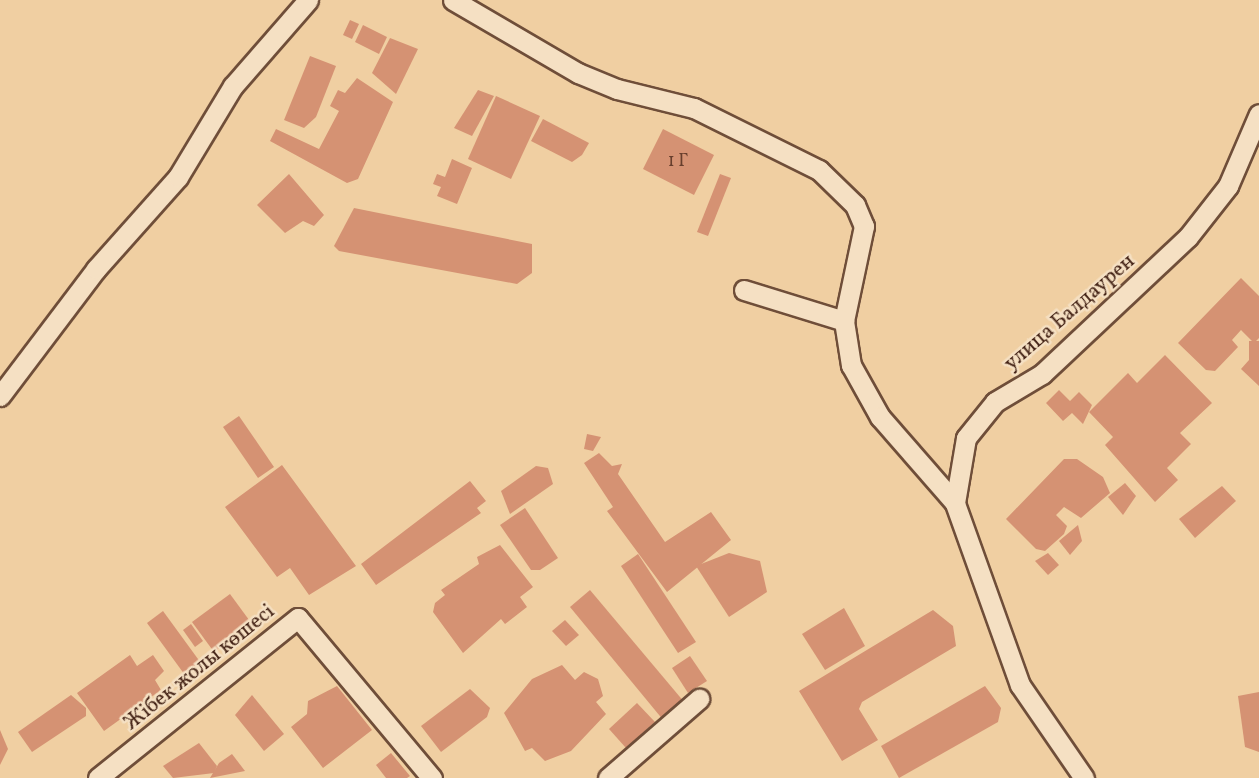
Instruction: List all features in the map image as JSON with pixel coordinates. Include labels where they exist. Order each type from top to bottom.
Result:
[{"type":"street","points":[[0,396],[96,269],[178,177],[233,86],[308,0]]},
{"type":"street","points":[[453,0],[578,72],[617,89],[694,108],[819,170],[855,205],[864,226],[844,321],[851,365],[880,417],[955,503],[1020,685],[1084,778]]},
{"type":"street","name":"улица Балдаурен","points":[[955,503],[967,438],[977,420],[1042,374],[1188,237],[1228,186],[1259,114]]},
{"type":"street","points":[[744,290],[844,321]]},
{"type":"street","name":"Жібек жолы көшесі","points":[[98,778],[298,618],[432,778]]},
{"type":"street","points":[[608,778],[699,699]]},
{"type":"building","points":[[350,20],[359,24],[352,39],[343,35]]},
{"type":"building","points":[[363,25],[387,37],[379,54],[355,42]]},
{"type":"building","points":[[390,38],[418,49],[396,94],[372,73]]},
{"type":"building","points":[[310,56],[336,66],[316,117],[304,128],[284,120]]},
{"type":"building","points":[[357,78],[393,102],[358,179],[347,183],[270,141],[276,129],[319,149],[339,111],[330,106],[338,90],[345,93]]},
{"type":"building","points":[[478,90],[494,96],[472,136],[454,128]]},
{"type":"building","points":[[496,96],[540,116],[511,179],[468,159]]},
{"type":"building","points":[[543,119],[589,143],[582,155],[572,162],[531,141]]},
{"type":"building","points":[[663,129],[714,155],[694,195],[643,169]]},
{"type":"building","points":[[452,159],[472,168],[457,204],[437,196],[441,187],[433,184],[437,174],[445,177]]},
{"type":"building","points":[[289,174],[324,215],[314,226],[303,221],[285,233],[257,205]]},
{"type":"building","points":[[720,174],[731,178],[708,236],[697,232]]},
{"type":"building","points":[[354,208],[532,244],[532,273],[517,284],[339,251],[334,246]]},
{"type":"building","points":[[1241,278],[1259,296],[1259,338],[1254,343],[1241,330],[1232,340],[1238,347],[1215,371],[1206,370],[1178,343]]},
{"type":"building","points":[[1249,341],[1259,341],[1259,386],[1241,369],[1249,360]]},
{"type":"building","points":[[1165,355],[1212,403],[1180,433],[1191,444],[1167,468],[1178,480],[1155,502],[1105,445],[1113,437],[1089,412],[1128,373],[1137,383]]},
{"type":"building","points":[[1059,390],[1070,401],[1079,392],[1092,405],[1083,424],[1072,413],[1063,421],[1046,403]]},
{"type":"building","points":[[239,416],[274,467],[258,478],[223,427]]},
{"type":"building","points":[[587,434],[601,437],[593,451],[584,449]]},
{"type":"building","points":[[599,453],[612,466],[622,464],[618,474],[665,542],[711,512],[731,540],[667,592],[607,511],[613,507],[584,463]]},
{"type":"building","points":[[1064,459],[1077,459],[1103,477],[1110,493],[1081,518],[1064,507],[1056,515],[1067,526],[1064,534],[1045,551],[1036,549],[1006,519]]},
{"type":"building","points":[[282,465],[356,566],[309,595],[290,568],[277,577],[225,507]]},
{"type":"building","points":[[536,466],[548,468],[553,484],[510,514],[501,491]]},
{"type":"building","points":[[470,481],[486,501],[477,508],[481,513],[376,585],[361,564]]},
{"type":"building","points":[[1125,483],[1136,496],[1123,515],[1108,497]]},
{"type":"building","points":[[1222,486],[1236,501],[1195,538],[1179,519]]},
{"type":"building","points":[[525,508],[558,558],[540,570],[531,570],[500,525]]},
{"type":"building","points":[[1078,525],[1082,541],[1070,555],[1059,541]]},
{"type":"building","points":[[500,545],[533,587],[520,597],[527,607],[505,624],[501,619],[463,653],[433,612],[435,603],[445,595],[441,590],[479,564],[477,557]]},
{"type":"building","points":[[729,553],[760,561],[767,592],[729,617],[696,566]]},
{"type":"building","points":[[1048,553],[1059,565],[1048,575],[1035,561]]},
{"type":"building","points":[[638,554],[696,642],[678,653],[621,566]]},
{"type":"building","points":[[590,590],[685,703],[664,721],[570,607]]},
{"type":"building","points":[[230,594],[252,624],[214,652],[192,622]]},
{"type":"building","points":[[844,608],[865,646],[825,670],[802,634]]},
{"type":"building","points":[[933,610],[953,626],[956,646],[862,702],[859,709],[878,740],[842,761],[799,691]]},
{"type":"building","points":[[163,611],[206,670],[190,682],[147,623]]},
{"type":"building","points":[[565,620],[579,635],[566,646],[552,631]]},
{"type":"building","points":[[191,624],[203,641],[195,647],[183,630]]},
{"type":"building","points":[[130,655],[137,666],[153,655],[164,671],[155,680],[161,690],[104,731],[77,693]]},
{"type":"building","points":[[690,656],[707,681],[688,693],[672,668]]},
{"type":"building","points":[[562,665],[575,680],[584,672],[598,679],[603,696],[596,702],[606,714],[571,751],[545,761],[532,748],[525,751],[504,713],[532,679]]},
{"type":"building","points":[[337,686],[372,730],[323,768],[291,727],[307,714],[308,701]]},
{"type":"building","points":[[985,686],[1001,708],[998,722],[899,778],[881,746]]},
{"type":"building","points":[[470,689],[490,708],[487,717],[441,752],[421,726]]},
{"type":"building","points":[[1259,692],[1259,752],[1245,747],[1238,696]]},
{"type":"building","points":[[71,695],[86,708],[86,716],[32,752],[18,732]]},
{"type":"building","points":[[252,695],[284,734],[264,751],[235,715]]},
{"type":"building","points":[[637,703],[655,722],[626,748],[609,729]]},
{"type":"building","points":[[0,730],[8,749],[0,765]]},
{"type":"building","points":[[199,743],[217,766],[214,773],[173,778],[163,766]]},
{"type":"building","points":[[391,753],[410,776],[386,778],[376,765]]},
{"type":"building","points":[[232,754],[245,771],[210,778],[219,763]]}]
